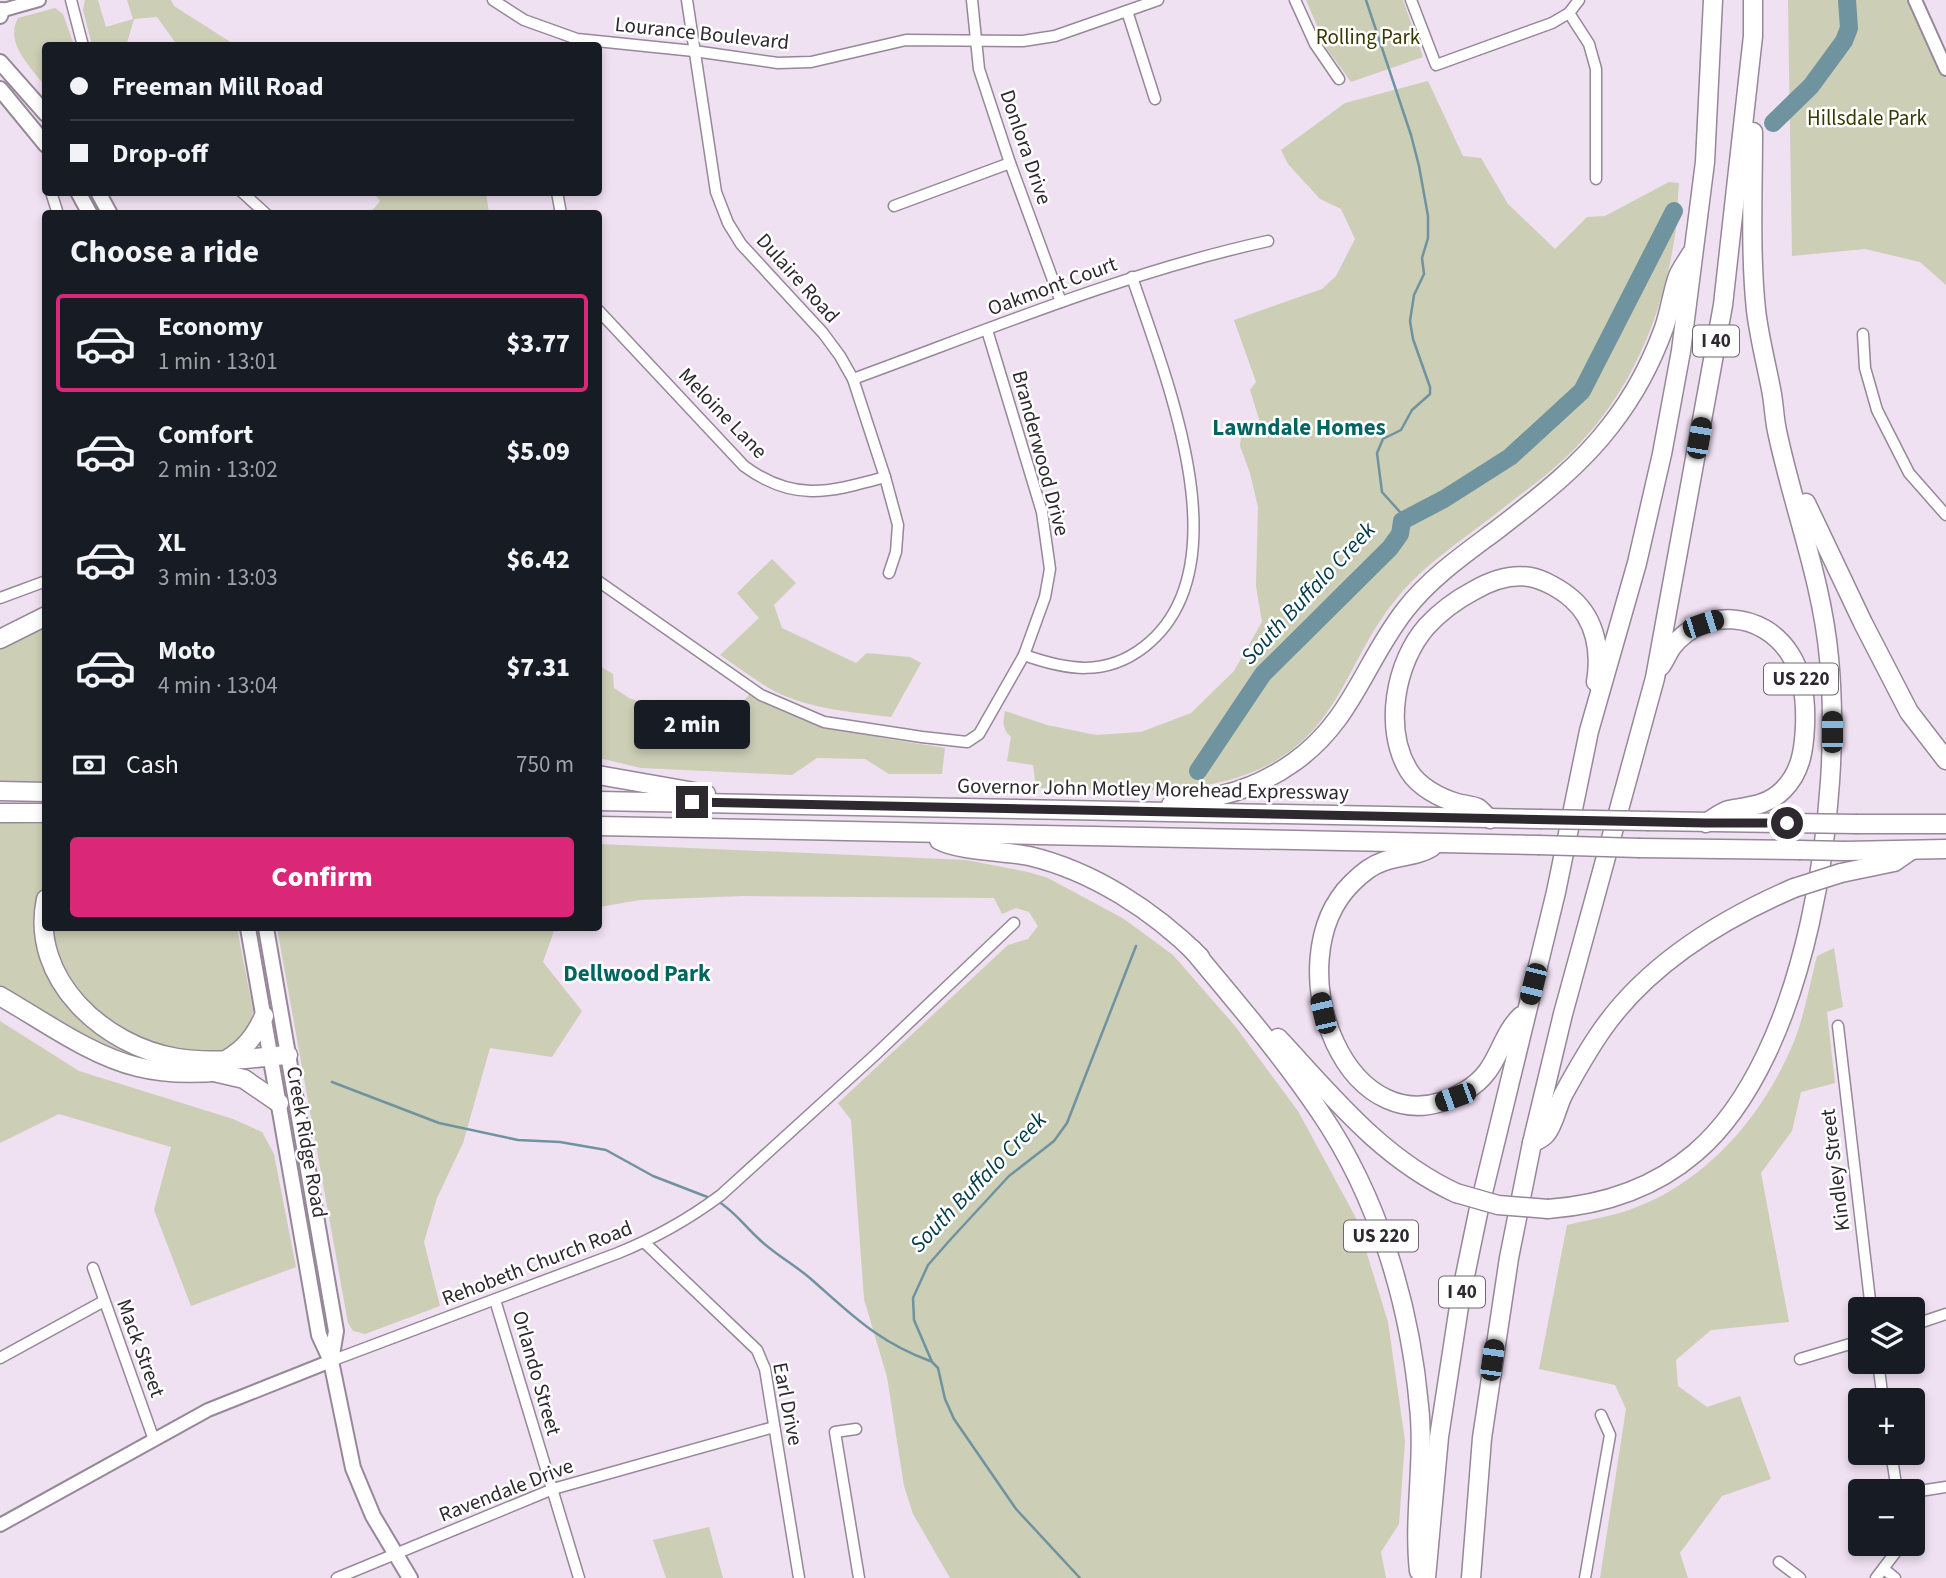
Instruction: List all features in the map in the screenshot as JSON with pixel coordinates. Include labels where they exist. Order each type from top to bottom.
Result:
[{"type":"highway","name":"I 40","points":[[1426,1578],[1439,1437],[1460,1300],[1556,892],[1589,731],[1637,563],[1681,351],[1705,162],[1713,0]]},
{"type":"highway","name":"I 40","points":[[1471,1578],[1482,1438],[1498,1319],[1532,1143],[1563,1014],[1654,678],[1723,305],[1753,36],[1753,0]]},
{"type":"highway","points":[[1192,949],[1373,1139],[1409,1168],[1456,1193],[1498,1205],[1549,1209],[1595,1203],[1636,1190],[1679,1166],[1714,1134],[1732,1112],[1775,1032],[1799,962],[1820,870],[1833,754],[1825,624],[1776,429],[1756,311],[1753,36]]},
{"type":"highway","points":[[1158,811],[1179,802],[1224,795],[1253,785],[1295,761],[1328,732],[1345,711],[1406,608],[1463,555],[1561,477],[1611,425],[1653,351],[1673,301],[1678,276],[1695,248]]},
{"type":"highway","points":[[1774,405],[1810,516],[1909,712],[1946,760]]},
{"type":"highway","points":[[1490,819],[1476,807],[1432,793],[1417,780],[1409,771],[1396,732],[1396,700],[1410,653],[1426,626],[1451,603],[1497,579],[1530,577],[1555,588],[1578,605],[1590,621],[1597,646],[1598,669],[1588,722],[1589,731]]},
{"type":"highway","points":[[0,639],[42,617]]},
{"type":"highway","name":"US 220","points":[[1654,678],[1672,648],[1682,638],[1703,624],[1718,619],[1735,618],[1763,627],[1776,636],[1790,654],[1801,677],[1805,741],[1801,762],[1794,777],[1765,803],[1726,810],[1706,823]]},
{"type":"highway","points":[[602,776],[703,792],[717,802]]},
{"type":"highway","points":[[0,791],[42,792]]},
{"type":"highway","name":"Governor John Motley Morehead Expressway","points":[[602,801],[1706,823],[1946,824]]},
{"type":"highway","points":[[0,813],[42,813]]},
{"type":"highway","name":"US 220","points":[[602,826],[928,833],[947,844],[1000,851],[1056,863],[1114,891],[1140,907],[1192,949],[1261,1032],[1321,1113],[1355,1175],[1381,1236],[1403,1307],[1420,1408],[1421,1453],[1416,1545],[1420,1578]]},
{"type":"highway","points":[[928,833],[1640,848],[1845,851],[1946,849]]},
{"type":"highway","points":[[1438,844],[1422,854],[1381,862],[1364,871],[1339,897],[1331,910],[1320,958],[1320,997],[1331,1035],[1340,1053],[1348,1066],[1383,1098],[1408,1105],[1440,1102],[1465,1091],[1487,1073],[1498,1057],[1511,1026],[1526,1011]]},
{"type":"highway","points":[[1532,1143],[1546,1134],[1563,1095],[1603,1029],[1635,992],[1678,954],[1742,912],[1794,888],[1842,873],[1894,862],[1911,850]]},
{"type":"highway","points":[[43,931],[51,962],[69,992],[89,1017],[125,1040],[174,1058],[219,1066],[279,1103]]},
{"type":"highway","points":[[0,996],[92,1049],[136,1066],[168,1072],[280,1061]]},
{"type":"highway","points":[[219,1066],[251,1041],[264,1016]]},
{"type":"main road","points":[[0,62],[42,109]]},
{"type":"main road","points":[[0,89],[42,140]]},
{"type":"main road","name":"Creek Ridge Road","points":[[249,931],[264,1016],[280,1061],[279,1103],[318,1335],[331,1361],[353,1468],[373,1516],[410,1578]]},
{"type":"main road","name":"Creek Ridge Road","points":[[266,931],[280,1061],[336,1331],[331,1361]]},
{"type":"street","points":[[1,12],[39,0]]},
{"type":"street","points":[[71,0],[82,42]]},
{"type":"street","name":"Lourance Boulevard","points":[[493,0],[524,20],[577,42]]},
{"type":"street","name":"Dulaire Road","points":[[687,0],[712,179],[728,223],[754,259],[832,344],[853,379],[895,513],[898,538],[889,573]]},
{"type":"street","name":"Donlora Drive","points":[[972,0],[979,69],[1061,302]]},
{"type":"street","name":"Lourance Boulevard","points":[[602,44],[694,51],[778,63],[811,62],[906,40],[1023,41],[1055,36],[1158,0]]},
{"type":"street","points":[[1295,0],[1315,44],[1339,79]]},
{"type":"street","points":[[1411,0],[1436,65],[1552,23],[1569,13],[1578,0]]},
{"type":"street","points":[[1915,0],[1946,69]]},
{"type":"street","points":[[1127,11],[1155,99]]},
{"type":"street","points":[[1569,13],[1589,44],[1596,69],[1596,179]]},
{"type":"street","points":[[894,206],[1010,163]]},
{"type":"street","points":[[246,196],[262,210]]},
{"type":"street","name":"Oakmont Court","points":[[853,379],[1132,277],[1203,255],[1268,241]]},
{"type":"street","points":[[1024,655],[1052,665],[1078,669],[1105,667],[1132,656],[1154,639],[1166,625],[1179,604],[1188,576],[1192,545],[1192,482],[1186,452],[1132,277]]},
{"type":"street","name":"Meloine Lane","points":[[602,314],[754,474],[792,490],[817,493],[885,477]]},
{"type":"street","name":"Branderwood Drive","points":[[602,584],[761,695],[824,722],[967,742],[979,734],[1024,655],[1040,616],[1050,569],[1042,512],[987,330]]},
{"type":"street","points":[[1863,334],[1865,368],[1877,410],[1909,473],[1946,515]]},
{"type":"street","points":[[0,598],[42,582]]},
{"type":"street","name":"Rehobeth Church Road","points":[[0,1525],[208,1410],[644,1242],[698,1212],[721,1195],[875,1055],[1014,923]]},
{"type":"street","name":"Kindley Street","points":[[1838,1026],[1870,1297]]},
{"type":"street","name":"Earl Drive","points":[[644,1242],[757,1350],[765,1369],[799,1578]]},
{"type":"street","name":"Mack Street","points":[[93,1268],[154,1440]]},
{"type":"street","name":"Orlando Street","points":[[495,1300],[579,1578]]},
{"type":"street","points":[[0,1358],[104,1301]]},
{"type":"street","points":[[1925,1321],[1946,1314]]},
{"type":"street","points":[[1800,1359],[1848,1344]]},
{"type":"street","points":[[1584,1578],[1610,1435],[1601,1415]]},
{"type":"street","name":"Ravendale Drive","points":[[337,1578],[553,1489],[774,1427]]},
{"type":"street","points":[[856,1429],[835,1432],[859,1578]]},
{"type":"street","points":[[1925,1490],[1946,1487]]},
{"type":"street","points":[[1876,1578],[1891,1556]]},
{"type":"street","points":[[1779,1562],[1800,1578]]},
{"type":"street","points":[[1884,1569],[1895,1578]]},
{"type":"green space","points":[[85,0],[98,0],[106,27],[133,19],[127,0],[171,0],[174,6],[230,42],[175,42],[157,17],[134,19],[127,42],[91,42],[83,10]]},
{"type":"green space","name":"Rolling Park","points":[[1306,0],[1403,0],[1423,57],[1351,82],[1327,49]]},
{"type":"green space","name":"Hillsdale Park","points":[[1788,0],[1910,0],[1946,79],[1946,285],[1920,262],[1865,249],[1792,256]]},
{"type":"green space","points":[[55,8],[63,14],[73,42],[42,42],[42,82],[17,45],[14,36],[18,18]]},
{"type":"green space","points":[[1428,81],[1463,156],[1481,158],[1508,204],[1555,249],[1587,217],[1605,216],[1669,182],[1679,183],[1675,234],[1660,302],[1650,331],[1623,387],[1586,437],[1564,459],[1433,562],[1408,585],[1381,620],[1329,709],[1313,730],[1294,748],[1270,764],[1243,776],[1185,788],[1125,791],[1036,788],[1033,765],[1007,761],[1011,737],[1004,725],[1005,711],[1047,725],[1096,735],[1141,732],[1191,713],[1234,671],[1262,622],[1256,586],[1258,507],[1240,446],[1241,437],[1262,429],[1250,390],[1256,382],[1234,320],[1322,289],[1336,276],[1355,239],[1341,209],[1320,199],[1288,164],[1281,150],[1345,103]]},
{"type":"green space","points":[[376,196],[486,196],[489,210],[372,210],[380,201]]},
{"type":"green space","points":[[772,559],[796,583],[774,605],[782,628],[856,663],[867,653],[910,657],[921,663],[891,717],[831,709],[788,697],[767,687],[720,655],[759,618],[737,593]]},
{"type":"green space","points":[[42,626],[42,782],[0,781],[0,647]]},
{"type":"green space","points":[[602,667],[613,674],[614,688],[629,698],[708,727],[729,723],[750,693],[774,706],[821,724],[945,748],[942,774],[889,774],[865,759],[817,758],[792,775],[641,768],[602,759]]},
{"type":"green space","points":[[0,823],[42,824],[42,892],[37,908],[36,927],[39,951],[47,973],[62,998],[82,1020],[172,1065],[133,1058],[99,1046],[0,989]]},
{"type":"green space","points":[[602,844],[966,860],[1048,878],[1124,919],[1173,955],[1235,1026],[1298,1111],[1356,1218],[1388,1322],[1405,1441],[1399,1524],[1381,1552],[1386,1578],[950,1578],[913,1514],[904,1486],[887,1377],[864,1299],[851,1120],[838,1103],[1008,945],[1028,939],[1038,926],[1029,912],[1016,908],[1002,914],[994,898],[742,896],[640,900],[602,906]]},
{"type":"green space","points":[[51,931],[238,931],[253,1010],[252,1024],[244,1039],[224,1052],[174,1051],[121,1030],[96,1012],[73,988],[57,962]]},
{"type":"green space","points":[[278,931],[554,931],[543,962],[582,1011],[552,1057],[490,1048],[463,1143],[437,1198],[424,1242],[440,1306],[365,1334],[353,1331],[348,1323]]},
{"type":"green space","points":[[1834,948],[1843,1007],[1827,1012],[1835,1083],[1801,1092],[1792,1131],[1761,1173],[1789,1322],[1711,1330],[1676,1360],[1678,1386],[1707,1407],[1740,1396],[1771,1479],[1722,1496],[1680,1553],[1688,1578],[1600,1578],[1626,1409],[1615,1385],[1539,1369],[1567,1225],[1629,1210],[1657,1198],[1708,1164],[1730,1142],[1750,1119],[1782,1067],[1799,1029],[1817,956]]},
{"type":"green space","points":[[0,1021],[79,1071],[233,1119],[262,1132],[274,1154],[296,1267],[191,1306],[154,1210],[171,1147],[59,1114],[0,1143]]},
{"type":"green space","points":[[709,1527],[723,1578],[666,1578],[653,1540]]},
{"type":"waterway","points":[[1366,0],[1411,135],[1428,216],[1428,238],[1422,258],[1424,274],[1414,295],[1410,321],[1430,394],[1412,410],[1401,430],[1383,439],[1377,453],[1382,492],[1400,512],[1402,521]]},
{"type":"waterway","name":"South Buffalo Creek","points":[[1773,123],[1811,86],[1844,41],[1849,28],[1847,0]]},
{"type":"waterway","name":"South Buffalo Creek","points":[[1198,771],[1263,674],[1390,548],[1400,534],[1402,521],[1444,499],[1510,457],[1582,391],[1674,211]]},
{"type":"waterway","name":"South Buffalo Creek","points":[[1080,1578],[1016,1509],[954,1419],[945,1399],[938,1368],[932,1362],[914,1320],[913,1298],[928,1265],[1009,1176],[1054,1141],[1067,1123],[1136,946]]},
{"type":"waterway","points":[[332,1082],[439,1123],[518,1140],[560,1142],[606,1150],[653,1176],[710,1198]]},
{"type":"waterway","points":[[716,1200],[754,1235],[866,1326],[895,1345],[930,1361]]},
{"type":"district","name":"Lawndale Homes","points":[[1299,427]]},
{"type":"district","name":"Dellwood Park","points":[[637,973]]},
{"type":"route","points":[[692,802],[1787,823]]}]
